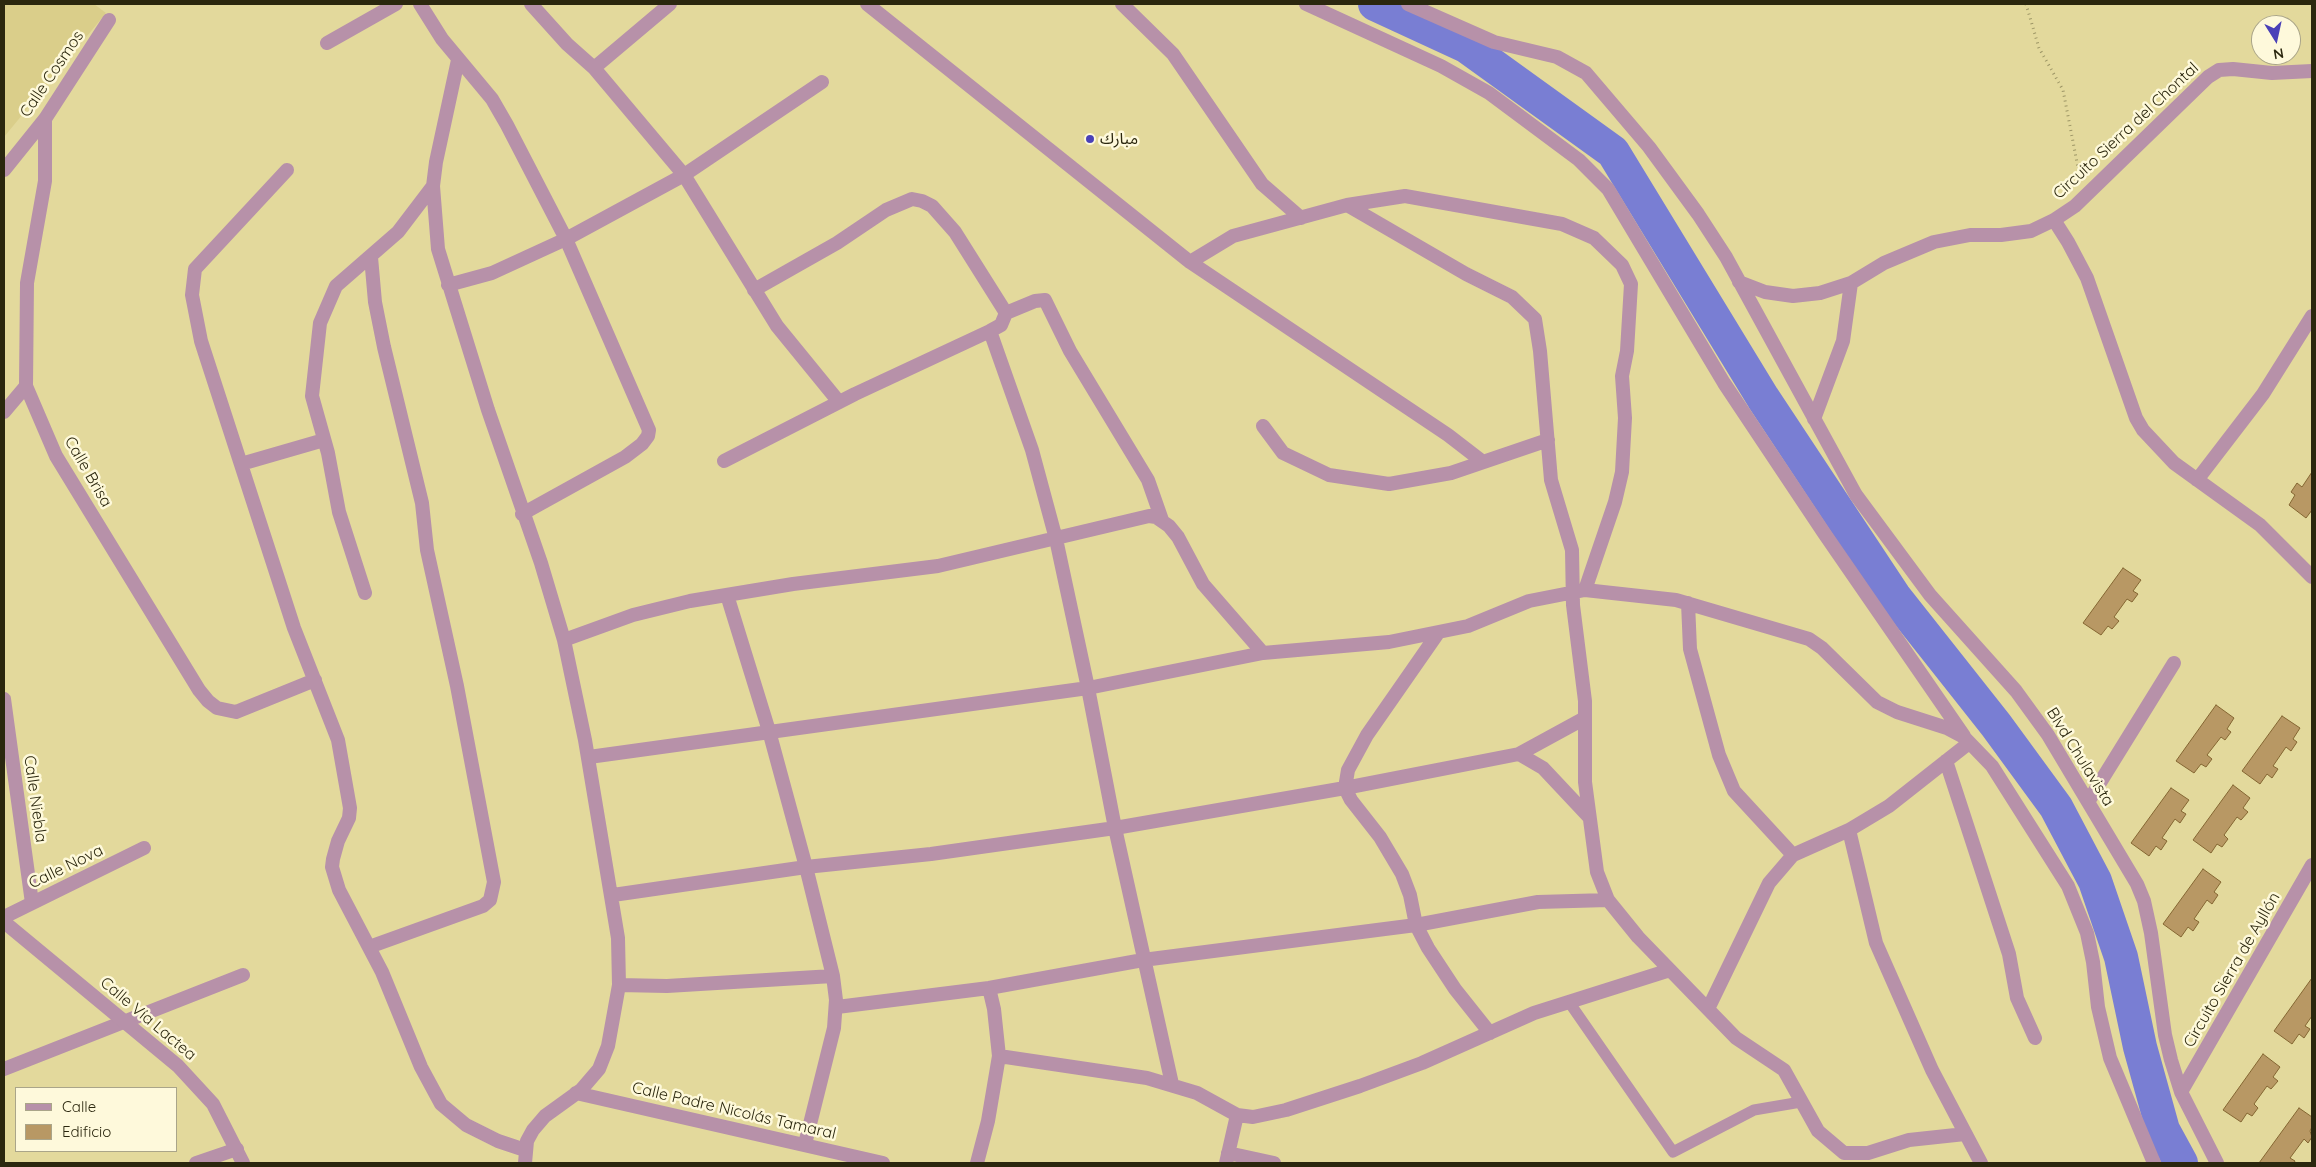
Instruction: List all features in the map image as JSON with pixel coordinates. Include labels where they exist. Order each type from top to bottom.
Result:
[{"type":"street","points":[[326,43],[396,4]]},
{"type":"street","points":[[420,4],[458,60],[492,99],[566,239],[649,430],[648,436],[642,444],[625,457],[522,514]]},
{"type":"street","points":[[531,4],[567,44],[594,68],[684,175],[777,326],[839,402]]},
{"type":"street","points":[[594,68],[670,4]]},
{"type":"street","points":[[867,4],[1190,262],[1448,435],[1483,462]]},
{"type":"street","points":[[1122,4],[1173,54],[1262,184],[1301,218]]},
{"type":"street","points":[[1306,4],[1441,66],[1489,93],[1579,160],[1608,189],[1724,382],[1824,533],[1969,743]]},
{"type":"street","name":"Blvd Chulavista","points":[[1408,4],[1494,42],[1557,57],[1586,73],[1649,147],[1698,214],[1740,282],[1856,495],[1930,596],[2016,691],[2048,735],[2127,866],[2144,901],[2151,933],[2165,1036],[2181,1092],[2217,1163]]},
{"type":"street","name":"Calle Cosmos","points":[[4,170],[45,119],[110,20]]},
{"type":"street","points":[[287,170],[195,269],[192,295],[201,341],[294,628],[338,740],[350,799],[349,818],[334,851],[333,872],[344,903],[382,972],[421,1067],[441,1104],[451,1114],[482,1134],[525,1157],[532,1130],[545,1116],[592,1079],[602,1062],[608,1046],[619,984],[618,938],[588,757],[564,640],[541,563],[522,514],[438,249],[433,186],[436,162],[458,60]]},
{"type":"street","name":"Circuito Sierra del Chontal","points":[[1740,282],[1765,292],[1793,296],[1820,293],[1851,283],[1884,263],[1934,242],[1970,234],[2001,235],[2031,230],[2054,220],[2074,206],[2208,77],[2219,70],[2233,69],[2272,73],[2312,71]]},
{"type":"street","points":[[448,285],[492,273],[566,239],[684,175],[822,82]]},
{"type":"street","name":"Calle Brisa","points":[[45,119],[45,181],[27,283],[26,386],[56,456],[199,690],[208,701],[217,708],[236,712],[315,680]]},
{"type":"street","points":[[365,593],[339,512],[324,440],[312,396],[320,323],[336,286],[398,232],[433,186]]},
{"type":"street","points":[[1190,262],[1233,236],[1347,205],[1405,196],[1562,224],[1594,238],[1622,265],[1631,284],[1627,351],[1622,376],[1624,418],[1622,472],[1615,502],[1579,591]]},
{"type":"street","points":[[754,290],[837,243],[886,210],[912,199],[922,200],[932,206],[956,232],[1006,313]]},
{"type":"street","points":[[1347,205],[1466,274],[1512,297],[1535,319],[1540,351],[1551,480],[1572,550],[1579,591],[1585,718],[1585,782],[1597,872],[1608,900],[1638,937],[1736,1038],[1784,1070],[1818,1132],[1844,1153],[1857,1158],[1909,1140],[1965,1134]]},
{"type":"street","points":[[2054,220],[2087,278],[2136,418],[2155,445],[2174,463],[2260,526],[2312,576]]},
{"type":"street","points":[[369,947],[483,906],[490,900],[494,882],[457,686],[427,550],[422,503],[384,347],[371,257]]},
{"type":"street","points":[[1814,419],[1843,341],[1851,283]]},
{"type":"street","points":[[724,461],[839,402],[990,331],[1001,325],[1006,313],[1035,301],[1045,300],[1070,352],[1148,480],[1162,520],[1178,537],[1203,584],[1264,653]]},
{"type":"street","points":[[2197,480],[2263,394],[2312,316]]},
{"type":"street","points":[[990,331],[1032,450],[1056,539],[1143,960],[1172,1084]]},
{"type":"street","points":[[4,412],[26,386]]},
{"type":"street","points":[[1263,426],[1283,453],[1329,475],[1389,484],[1451,473],[1548,440]]},
{"type":"street","points":[[241,464],[324,440]]},
{"type":"street","points":[[564,640],[632,615],[727,595],[938,566],[1149,516],[1162,520]]},
{"type":"street","points":[[588,757],[769,731],[962,707],[1088,688],[1264,653],[1389,642],[1438,633],[1489,618],[1529,601],[1579,591],[1676,600],[1688,603],[1809,639],[1822,648],[1877,702],[1897,712],[1947,728],[1964,737],[1992,766],[2068,886],[2087,932],[2093,962],[2098,1007],[2110,1058],[2154,1163]]},
{"type":"street","points":[[727,595],[769,731],[833,976],[837,1007],[834,1028],[805,1144]]},
{"type":"street","points":[[1688,603],[1690,649],[1718,755],[1734,791],[1793,855]]},
{"type":"street","points":[[1438,633],[1367,735],[1348,770],[1345,788],[1350,800],[1380,837],[1402,874],[1410,895],[1416,924],[1438,965],[1490,1033]]},
{"type":"street","points":[[2088,802],[2174,663]]},
{"type":"street","name":"Calle Niebla","points":[[4,699],[6,728],[32,903]]},
{"type":"street","points":[[612,895],[806,867],[931,854],[1115,828],[1345,788],[1519,754],[1585,718]]},
{"type":"street","points":[[1708,1009],[1769,883],[1793,855],[1849,830],[1889,806],[1969,743]]},
{"type":"street","points":[[1519,754],[1543,768],[1589,817]]},
{"type":"street","points":[[1946,761],[2009,954],[2017,998],[2035,1038]]},
{"type":"street","points":[[1849,830],[1876,943],[1932,1070],[1981,1163]]},
{"type":"street","name":"Calle Nova","points":[[4,917],[144,848]]},
{"type":"street","name":"Circuito Sierra de Ayllón","points":[[2181,1092],[2312,865]]},
{"type":"street","points":[[837,1007],[989,988],[1143,960],[1416,924],[1538,902],[1608,900]]},
{"type":"street","name":"Calle Vía Lactea","points":[[4,922],[178,1066],[203,1091],[222,1118],[244,1163]]},
{"type":"street","points":[[999,1056],[1122,1074],[1172,1084],[1197,1093],[1237,1115],[1253,1117],[1286,1110],[1360,1086],[1422,1064],[1534,1013],[1670,970]]},
{"type":"street","points":[[4,1069],[243,975]]},
{"type":"street","points":[[619,984],[703,984],[833,976]]},
{"type":"street","points":[[977,1163],[988,1121],[999,1056],[994,1009],[989,988]]},
{"type":"street","name":"Calle Padre Nicolás Tamaral","points":[[576,1093],[883,1163]]},
{"type":"street","points":[[1237,1115],[1227,1158],[1274,1163]]},
{"type":"street","points":[[196,1163],[237,1149]]},
{"type":"lane","points":[[1568,1002],[1673,1152],[1754,1110],[1801,1102]]},
{"type":"path","points":[[2026,4],[2039,48],[2063,90],[2080,175],[2074,206]]},
{"type":"shaded area","points":[[4,4],[94,4],[106,13],[4,137]]},
{"type":"building","points":[[2312,472],[2312,510],[2306,518],[2289,505],[2295,495],[2291,492],[2297,483],[2302,487]]},
{"type":"building","points":[[2123,568],[2141,580],[2133,591],[2138,594],[2132,602],[2127,599],[2114,617],[2119,621],[2112,629],[2108,626],[2101,635],[2083,623]]},
{"type":"building","points":[[2216,705],[2234,718],[2227,729],[2231,732],[2225,740],[2221,737],[2207,755],[2212,759],[2206,767],[2201,764],[2194,773],[2176,761]]},
{"type":"building","points":[[2282,716],[2300,728],[2293,739],[2297,742],[2291,751],[2286,747],[2273,766],[2278,769],[2272,778],[2267,774],[2260,784],[2242,771]]},
{"type":"building","points":[[2233,785],[2250,798],[2243,808],[2248,812],[2241,820],[2237,817],[2224,835],[2228,839],[2222,847],[2217,844],[2211,853],[2193,840]]},
{"type":"building","points":[[2171,788],[2189,800],[2181,811],[2186,814],[2180,823],[2175,819],[2162,838],[2167,841],[2161,850],[2156,846],[2149,856],[2131,843]]},
{"type":"building","points":[[2203,869],[2221,882],[2214,892],[2218,895],[2212,904],[2207,900],[2194,919],[2199,922],[2193,931],[2188,927],[2181,937],[2163,924]]},
{"type":"building","points":[[2312,978],[2312,1016],[2305,1026],[2310,1029],[2304,1038],[2299,1034],[2292,1044],[2274,1031]]},
{"type":"building","points":[[2263,1054],[2280,1067],[2273,1077],[2278,1081],[2271,1089],[2267,1086],[2254,1104],[2258,1108],[2252,1116],[2247,1113],[2241,1122],[2223,1110]]},
{"type":"building","points":[[2299,1108],[2312,1117],[2310,1131],[2312,1137],[2308,1143],[2304,1139],[2290,1158],[2295,1161],[2294,1163],[2259,1163]]},
{"type":"waterway","points":[[1375,4],[1466,46],[1613,152],[1763,398],[1894,596],[1996,725],[2056,807],[2095,881],[2121,957],[2140,1047],[2163,1130],[2181,1163]]},
{"type":"place","name":"مبارك","points":[[1090,139]]}]
